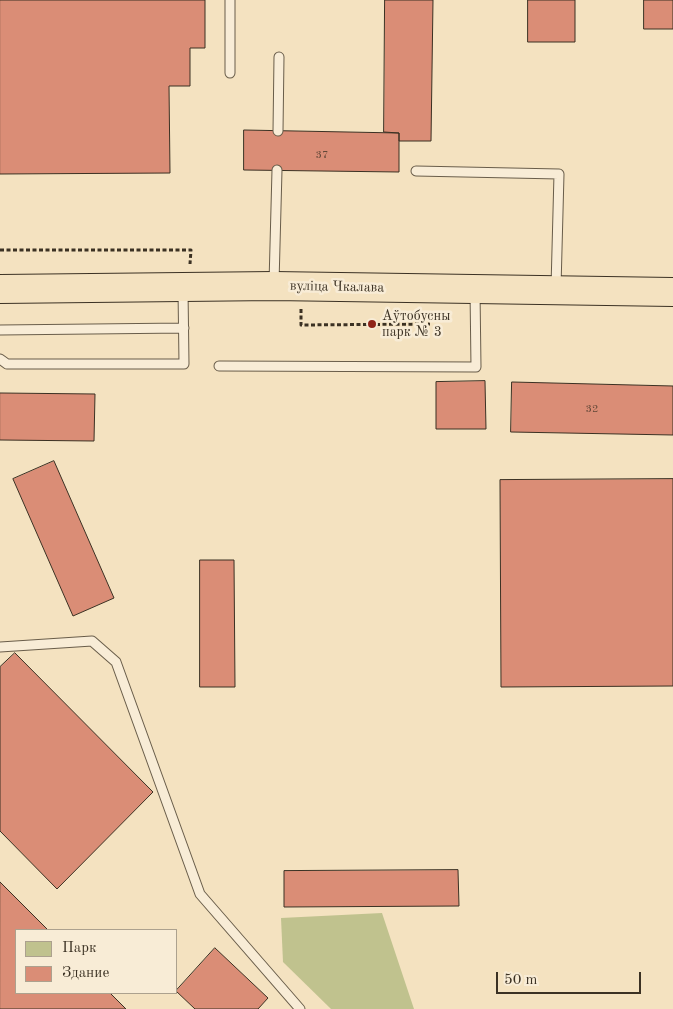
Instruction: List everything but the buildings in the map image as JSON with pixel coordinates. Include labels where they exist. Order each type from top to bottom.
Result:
[{"type":"highway","name":"вуліца Чкалава","points":[[0,289],[187,277],[288,286],[673,292]]},
{"type":"lane","points":[[230,0],[230,73]]},
{"type":"lane","points":[[278,131],[279,57]]},
{"type":"lane","points":[[277,170],[288,286]]},
{"type":"lane","points":[[416,171],[559,174],[556,290]]},
{"type":"lane","points":[[0,359],[7,364],[184,364],[187,277]]},
{"type":"lane","points":[[219,366],[476,367],[474,288]]},
{"type":"lane","points":[[0,330],[184,328]]},
{"type":"lane","points":[[0,647],[92,641],[116,662],[200,894],[300,1009]]},
{"type":"path","points":[[0,250],[191,250],[187,277]]},
{"type":"path","points":[[288,286],[301,325],[430,324]]},
{"type":"green space","points":[[382,913],[414,1009],[331,1009],[283,962],[281,918]]},
{"type":"place","name":"Аўтобусны парк № 3","points":[[372,324]]}]
